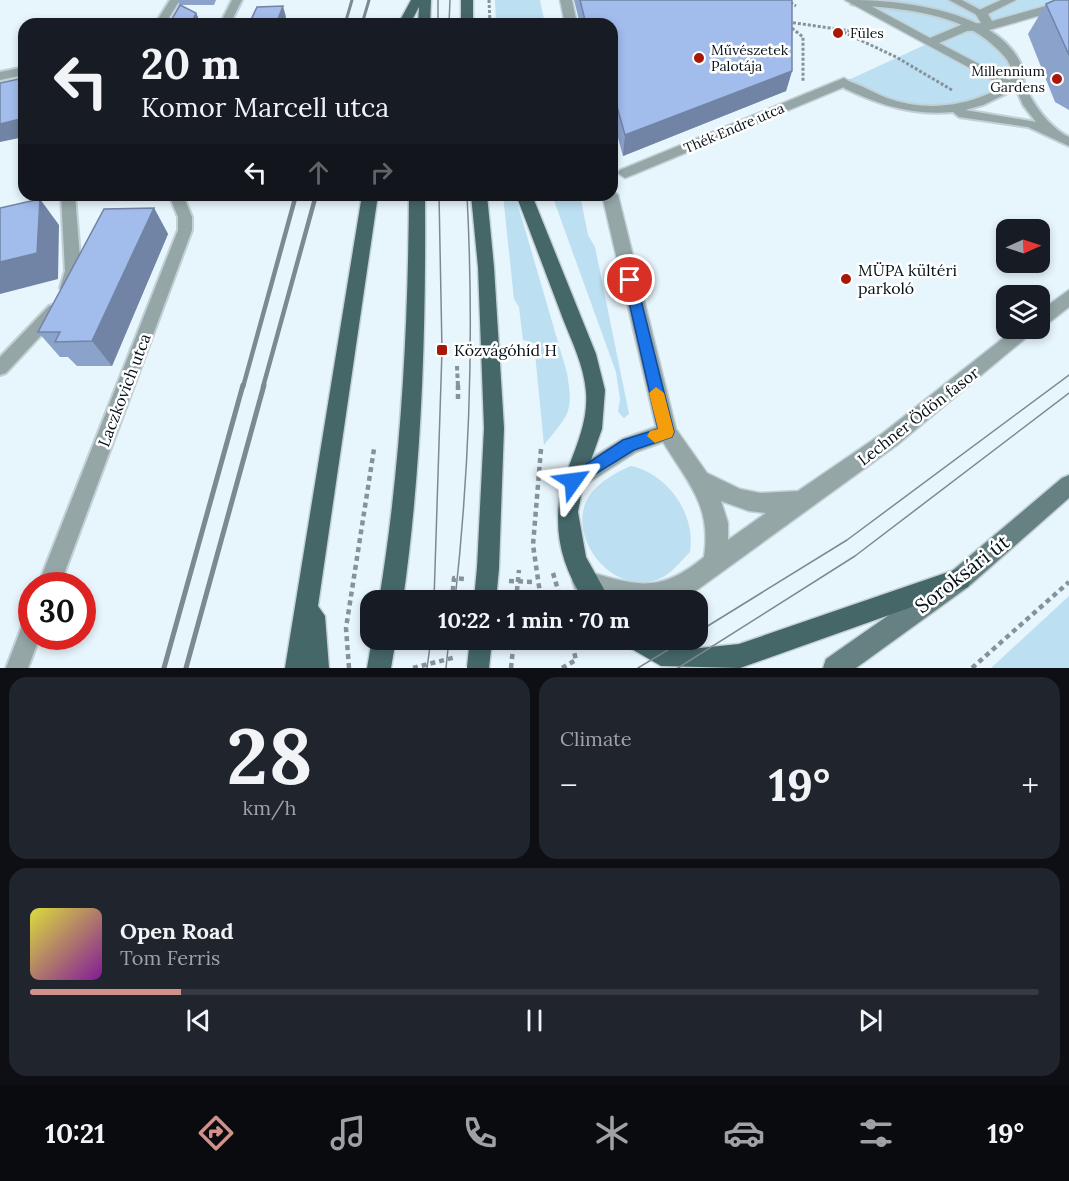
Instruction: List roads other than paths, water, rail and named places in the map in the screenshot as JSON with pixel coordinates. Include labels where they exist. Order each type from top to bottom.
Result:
[{"type":"main road","points":[[407,18],[417,0]]},
{"type":"main road","points":[[424,18],[425,0]]},
{"type":"main road","points":[[297,668],[369,201]]},
{"type":"main road","points":[[393,590],[410,444],[417,333],[417,201]]},
{"type":"main road","points":[[480,201],[486,267],[494,428],[486,590]]},
{"type":"main road","points":[[526,201],[594,375],[597,418],[591,441],[573,481],[567,504],[572,557],[583,581],[590,590]]},
{"type":"main road","name":"Soroksári út","points":[[843,664],[960,579],[1069,485]]},
{"type":"main road","points":[[655,650],[661,654],[690,661],[739,656],[960,579]]},
{"type":"main road","points":[[311,587],[317,668]]},
{"type":"main road","points":[[379,668],[382,650]]},
{"type":"main road","points":[[478,668],[480,650]]},
{"type":"street","points":[[566,0],[570,18]]},
{"type":"street","points":[[989,26],[981,13],[1010,0]]},
{"type":"street","points":[[853,1],[1014,84]]},
{"type":"street","points":[[930,42],[973,27],[989,26],[1069,3]]},
{"type":"street","name":"Thék Endre utca","points":[[625,173],[846,83]]},
{"type":"street","points":[[611,201],[667,432],[684,461],[701,480],[716,512],[720,538],[714,563]]},
{"type":"street","points":[[1050,312],[1069,297]]},
{"type":"street","name":"Lechner Ödön fasor","points":[[583,581],[631,596],[665,595],[694,582],[714,563],[890,439],[1015,339]]},
{"type":"street","points":[[573,481],[629,445],[667,432]]},
{"type":"street","name":"Lechner Ödön fasor","points":[[701,480],[732,497],[764,506],[805,501]]},
{"type":"lane","points":[[164,18],[175,0]]},
{"type":"lane","points":[[228,18],[237,0]]},
{"type":"lane","points":[[938,13],[952,6],[954,0],[981,13]]},
{"type":"lane","points":[[853,1],[938,13],[973,27],[1002,47],[1012,58],[1018,69],[1014,84],[976,104],[934,110]]},
{"type":"lane","points":[[0,76],[18,72]]},
{"type":"lane","points":[[846,83],[871,98],[891,104],[1007,119],[1052,132],[1069,142]]},
{"type":"lane","points":[[1014,84],[1052,132]]},
{"type":"lane","points":[[0,366],[50,317],[66,294],[73,270],[68,201]]},
{"type":"lane","name":"Laczkovich utca","points":[[53,572],[185,230],[185,217],[178,201]]},
{"type":"lane","points":[[16,668],[23,650]]},
{"type":"tram line","points":[[438,0],[438,18]]},
{"type":"tram line","points":[[449,18],[450,0]]},
{"type":"tram line","points":[[434,590],[442,350],[439,201]]},
{"type":"tram line","points":[[456,590],[464,499],[469,398],[470,297],[467,201]]},
{"type":"tram line","points":[[708,626],[847,540],[1069,375]]},
{"type":"tram line","points":[[678,668],[855,556],[1069,393]]},
{"type":"tram line","points":[[427,668],[429,650]]},
{"type":"tram line","points":[[446,668],[448,650]]},
{"type":"tram line","points":[[638,668],[668,650]]},
{"type":"railway","points":[[347,18],[352,0]]},
{"type":"railway","points":[[364,18],[369,0]]},
{"type":"railway","points":[[243,387],[294,201]]},
{"type":"railway","points":[[263,387],[314,201]]},
{"type":"railway","points":[[164,668],[243,385]]},
{"type":"railway","points":[[186,668],[264,385]]},
{"type":"place","name":"Füles","points":[[838,33]]},
{"type":"place","name":"Művészetek Palotája","points":[[699,58]]},
{"type":"place","name":"Millennium Gardens","points":[[1057,79]]},
{"type":"place","name":"MÜPA kültéri parkoló","points":[[846,279]]},
{"type":"place","name":"Közvágóhíd H","points":[[442,350]]}]
